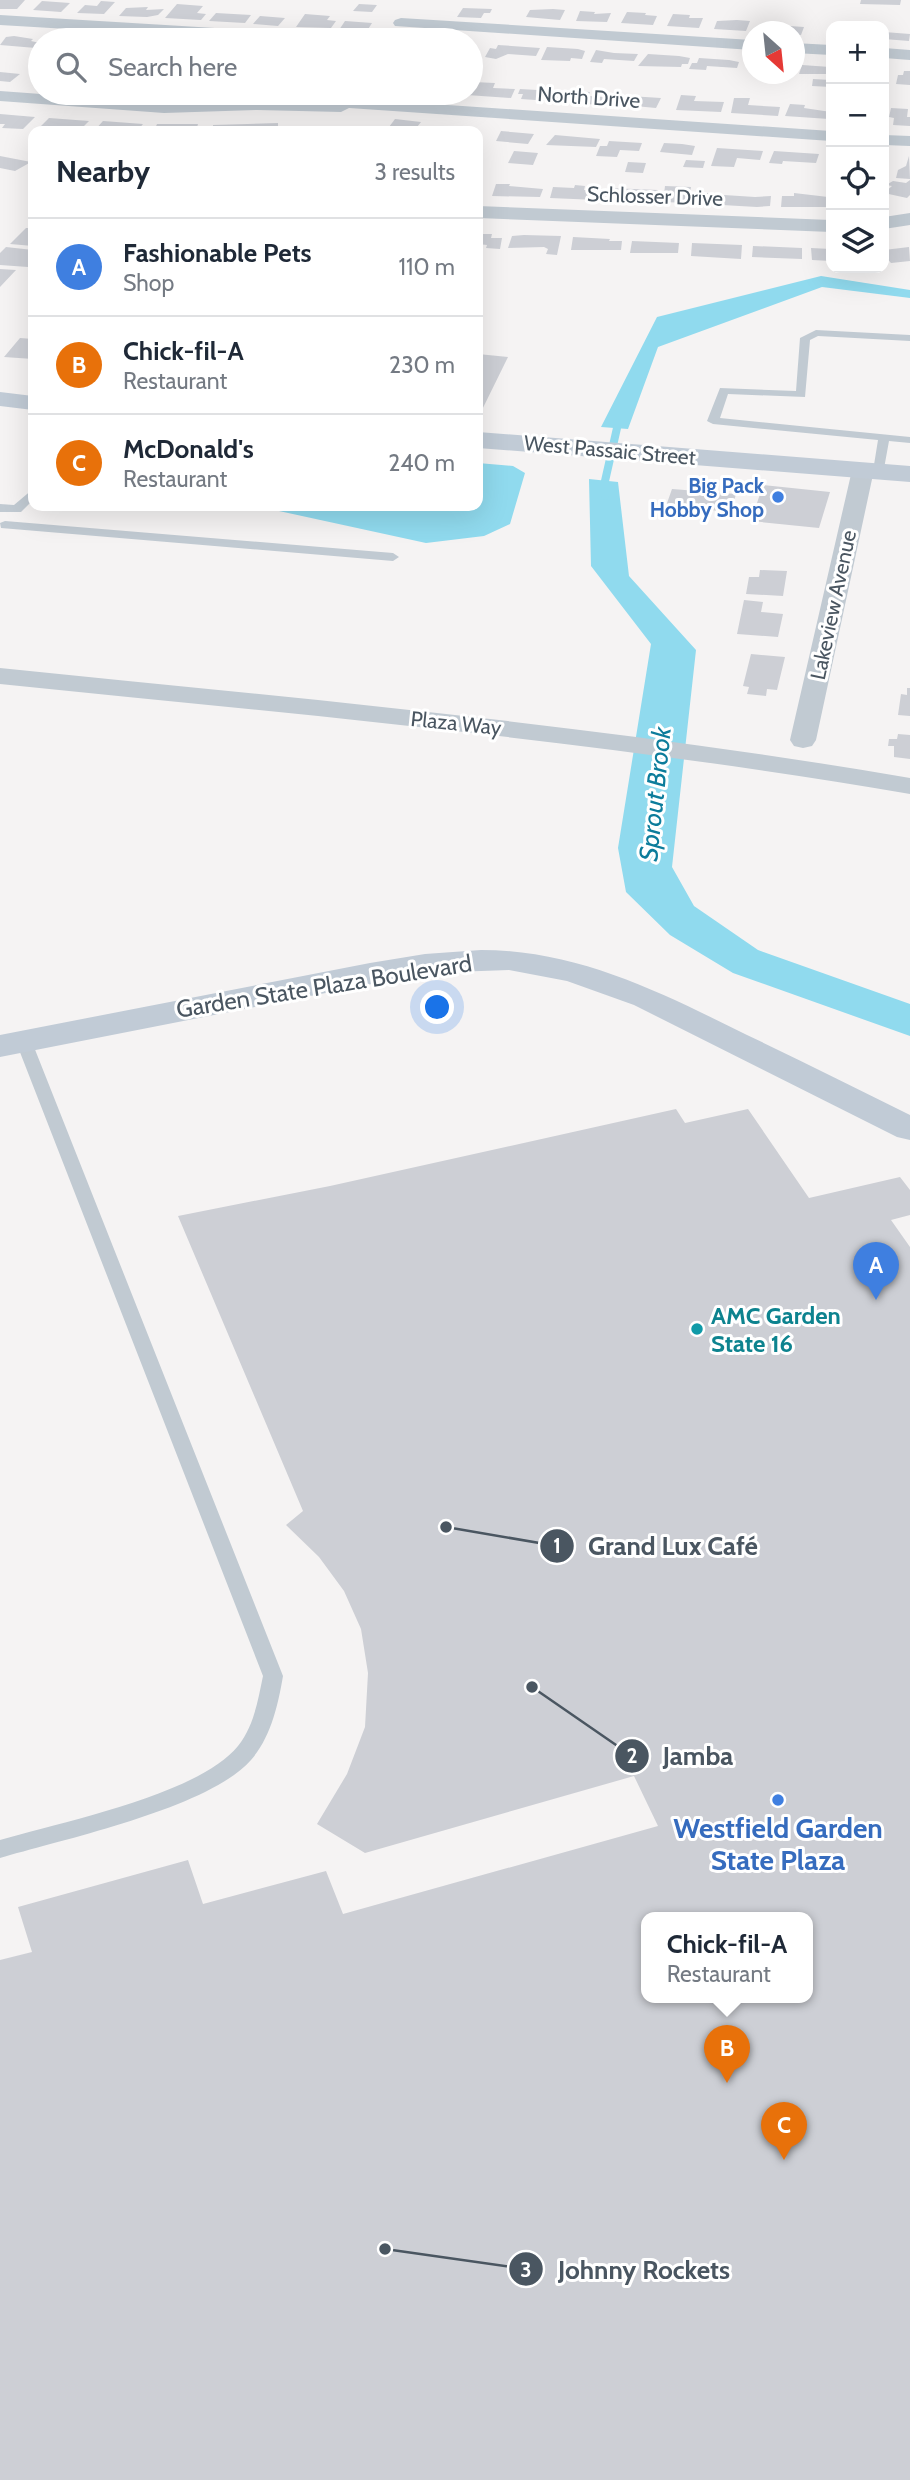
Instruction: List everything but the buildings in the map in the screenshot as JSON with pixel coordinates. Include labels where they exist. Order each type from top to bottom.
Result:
[{"type":"street","points":[[397,28],[412,8]]},
{"type":"street","points":[[0,20],[133,28]]},
{"type":"street","points":[[401,23],[481,28]]},
{"type":"street","points":[[483,28],[742,44]]},
{"type":"street","points":[[805,49],[826,50]]},
{"type":"street","points":[[889,53],[910,55]]},
{"type":"street","name":"North Drive","points":[[0,96],[28,98]]},
{"type":"street","name":"North Drive","points":[[123,105],[164,108],[257,105]]},
{"type":"street","points":[[328,123],[343,105]]},
{"type":"street","name":"North Drive","points":[[401,105],[826,136]]},
{"type":"street","points":[[889,140],[910,141]]},
{"type":"street","name":"Schlosser Drive","points":[[483,212],[826,226]]},
{"type":"street","points":[[889,222],[910,219]]},
{"type":"street","points":[[0,399],[28,402]]},
{"type":"street","name":"West Passaic Street","points":[[483,440],[910,474]]},
{"type":"street","name":"Lakeview Avenue","points":[[803,740],[871,470]]},
{"type":"street","name":"Plaza Way","points":[[0,676],[609,739],[757,759],[910,786]]},
{"type":"street","name":"Garden State Plaza Boulevard","points":[[12,1044],[378,972],[460,961],[512,961],[549,966],[602,981],[646,998],[910,1129]]},
{"type":"lane","points":[[910,338],[816,333],[805,338],[801,395],[724,390],[713,421],[910,440]]},
{"type":"lane","points":[[871,470],[884,438]]},
{"type":"lane","points":[[0,508],[17,509],[28,498]]},
{"type":"lane","points":[[5,525],[393,557]]},
{"type":"lane","points":[[0,1849],[174,1796],[216,1776],[242,1756],[261,1728],[273,1676],[12,1044]]},
{"type":"water","points":[[821,276],[910,290],[910,298],[822,287],[658,347],[628,429],[601,427],[657,317]]},
{"type":"water","points":[[483,463],[513,466],[525,473],[510,524],[484,536],[426,543],[279,511],[483,511]]},
{"type":"water","points":[[589,479],[618,482],[629,576],[696,650],[672,867],[694,906],[758,950],[910,1004],[910,1036],[733,973],[670,935],[626,892],[618,848],[651,644],[591,566]]},
{"type":"waterway","name":"Sprout Brook","points":[[605,496],[605,481],[617,428]]},
{"type":"place","name":"Big Pack Hobby Shop","points":[[778,497]]},
{"type":"place","name":"Fashionable Pets","points":[[876,1300]]},
{"type":"place","name":"AMC Garden State 16","points":[[697,1329]]},
{"type":"place","name":"Grand Lux Café","points":[[446,1527]]},
{"type":"place","name":"Jamba","points":[[532,1687]]},
{"type":"place","name":"Westfield Garden State Plaza","points":[[778,1800]]},
{"type":"place","name":"Chick-fil-A","points":[[727,2083]]},
{"type":"place","name":"McDonald's","points":[[784,2160]]},
{"type":"place","name":"Johnny Rockets","points":[[385,2249]]}]
